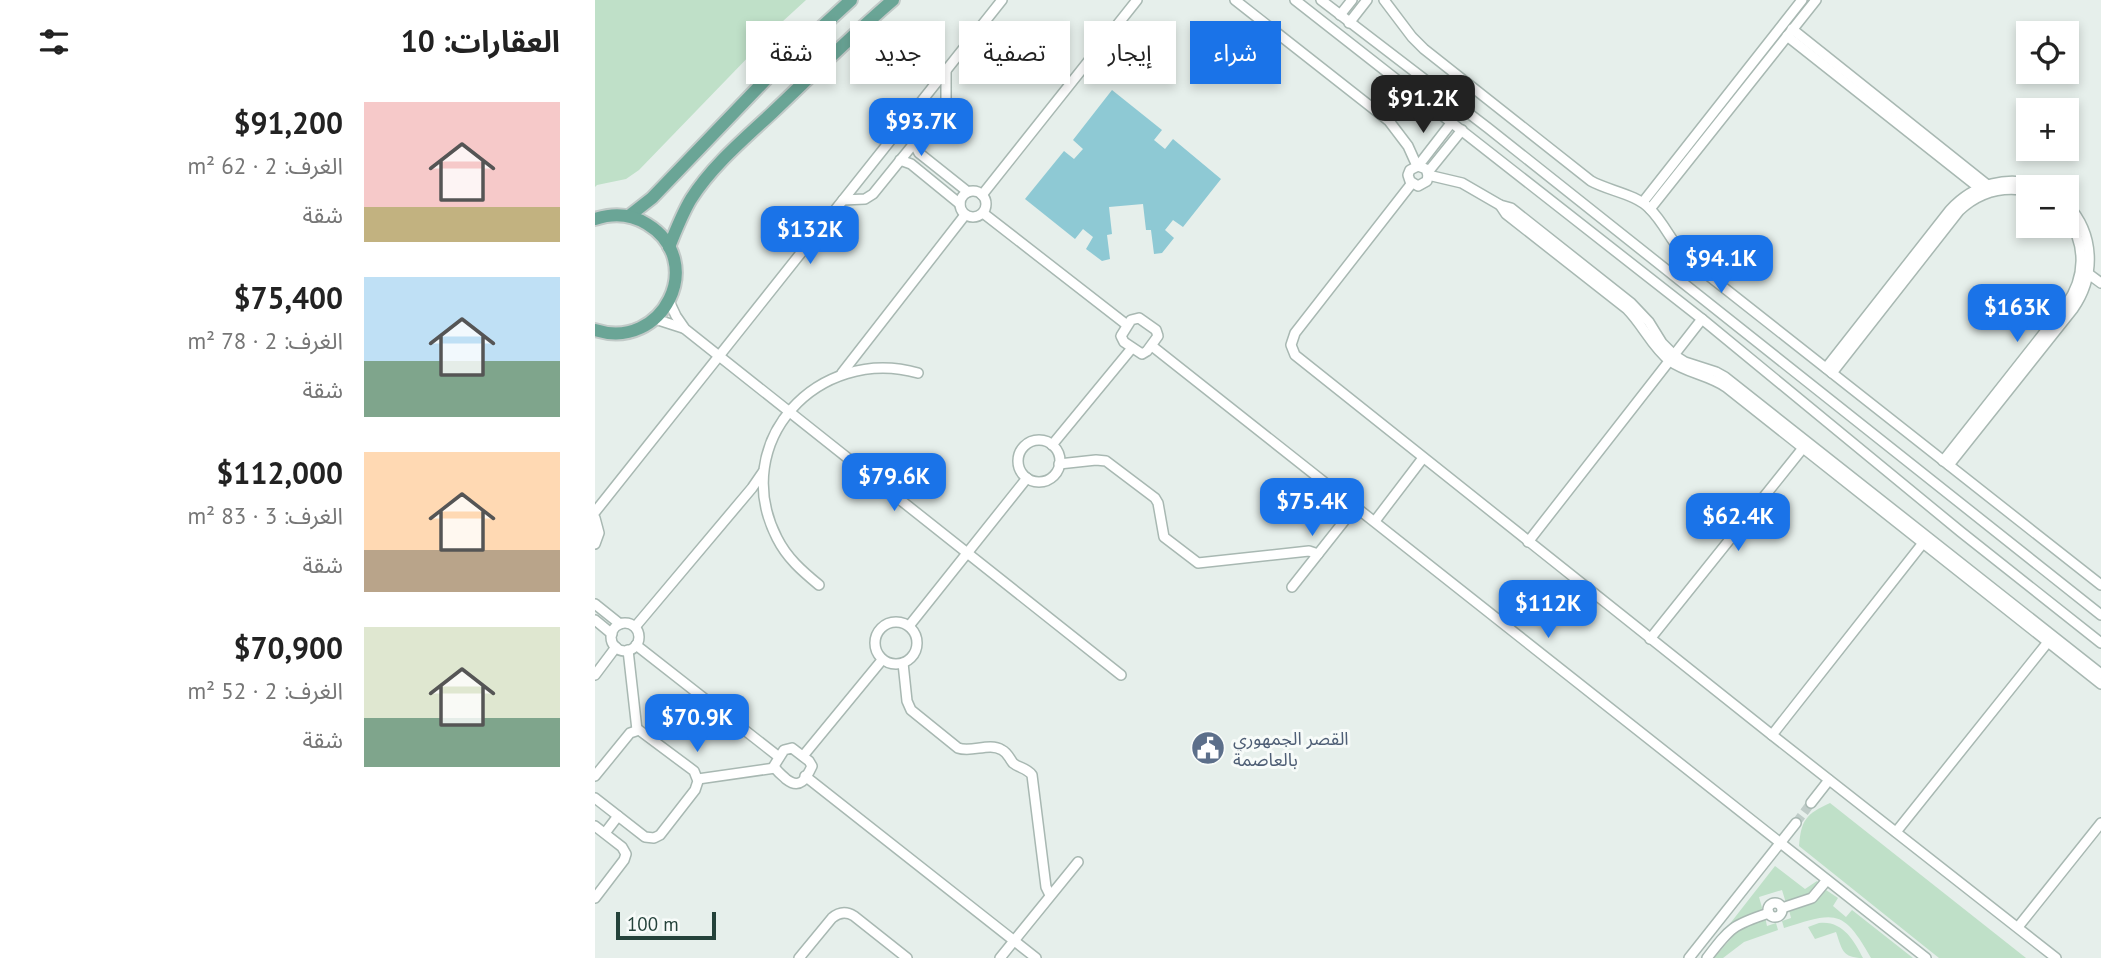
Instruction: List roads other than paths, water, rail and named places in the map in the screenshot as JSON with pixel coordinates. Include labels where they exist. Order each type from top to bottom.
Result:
[{"type":"main road","points":[[629,216],[652,198],[755,90],[851,0]]},
{"type":"main road","points":[[669,247],[692,197],[712,174],[745,139],[893,0]]},
{"type":"main road","points":[[596,218],[629,216],[656,230],[669,247],[675,278],[669,301],[655,319],[626,333],[597,333]]},
{"type":"street","points":[[595,512],[1002,0]]},
{"type":"street","points":[[982,195],[1137,0]]},
{"type":"street","points":[[1235,0],[1389,121],[1408,146],[1417,166]]},
{"type":"street","points":[[1295,0],[1702,318],[1961,533],[2101,643]]},
{"type":"street","points":[[1321,0],[1488,128],[2101,615]]},
{"type":"street","points":[[1340,15],[1352,0]]},
{"type":"street","points":[[1349,23],[1367,0]]},
{"type":"street","points":[[1384,0],[1424,49],[1583,175],[1609,190],[1647,206],[1673,244],[1684,255],[2101,585]]},
{"type":"street","points":[[1647,206],[1803,0]]},
{"type":"street","points":[[1647,206],[1816,0]]},
{"type":"street","points":[[1790,33],[1986,189],[2016,190]]},
{"type":"street","points":[[843,200],[869,197],[914,143],[944,104],[946,70]]},
{"type":"street","points":[[1452,122],[1417,166],[1412,168],[1409,173],[1412,183],[1422,185],[1427,181],[1428,173],[1462,130]]},
{"type":"street","points":[[900,160],[907,162],[960,204],[965,215],[975,218],[983,213],[986,204],[982,195],[964,189],[928,161],[914,143]]},
{"type":"street","points":[[919,171],[928,161]]},
{"type":"street","points":[[1417,166],[1424,167],[1428,173],[1462,183],[1500,205],[1506,214],[1627,310],[1642,325],[1658,350],[1672,358],[1725,377],[2101,674]]},
{"type":"street","points":[[1829,370],[1953,217],[1986,189],[2001,181],[2016,181]]},
{"type":"street","points":[[1412,183],[1295,334],[1291,345],[1293,352],[1650,639],[2056,958]]},
{"type":"street","points":[[951,197],[964,189]]},
{"type":"street","points":[[960,204],[964,189]]},
{"type":"street","points":[[1580,223],[1590,210]]},
{"type":"street","points":[[983,213],[1127,325]]},
{"type":"street","points":[[841,374],[965,215]]},
{"type":"street","points":[[1946,463],[2081,296],[2089,247],[2079,219]]},
{"type":"street","points":[[2078,238],[2086,268],[2101,284]]},
{"type":"street","points":[[2086,268],[2101,273]]},
{"type":"street","points":[[1665,290],[1675,278]]},
{"type":"street","points":[[669,301],[685,328],[719,357],[1121,675]]},
{"type":"street","points":[[1139,318],[1156,330],[1158,338],[1152,346],[1142,354],[1122,338],[1121,333],[1133,319],[1139,318]]},
{"type":"street","points":[[1528,542],[1702,318]]},
{"type":"street","points":[[655,319],[685,328]]},
{"type":"street","points":[[1152,346],[1926,958]]},
{"type":"street","points":[[1052,445],[1132,348]]},
{"type":"street","points":[[857,354],[860,362],[867,368]]},
{"type":"street","points":[[1672,358],[1682,368],[1722,384],[2101,684]]},
{"type":"street","points":[[819,585],[795,564],[782,547],[768,517],[764,496],[764,471],[774,436],[789,411],[801,399],[816,387],[841,374],[867,368],[897,368],[918,373]]},
{"type":"street","points":[[1035,441],[1044,441],[1052,445],[1059,455],[1059,464],[1054,475],[1039,482],[1027,478],[1021,472],[1019,455],[1022,448],[1035,441]]},
{"type":"street","points":[[1650,639],[1803,448]]},
{"type":"street","points":[[1375,522],[1423,458]]},
{"type":"street","points":[[1059,464],[1099,460],[1113,465],[1155,498],[1164,537],[1198,563],[1309,551],[1318,554]]},
{"type":"street","points":[[635,626],[764,471]]},
{"type":"street","points":[[909,626],[1027,478]]},
{"type":"street","points":[[748,493],[764,496]]},
{"type":"street","points":[[1292,587],[1356,506]]},
{"type":"street","points":[[595,518],[599,533],[595,544]]},
{"type":"street","points":[[1772,735],[1923,543]]},
{"type":"street","points":[[595,604],[619,624]]},
{"type":"street","points":[[595,620],[612,634]]},
{"type":"street","points":[[893,622],[909,626],[916,636],[917,644],[913,656],[894,665],[882,660],[874,646],[878,631],[893,622]]},
{"type":"street","points":[[616,648],[612,634],[614,628],[626,623],[635,626],[639,636],[632,648],[637,730]]},
{"type":"street","points":[[1896,832],[2047,642]]},
{"type":"street","points":[[616,648],[632,648],[779,757]]},
{"type":"street","points":[[595,675],[616,648]]},
{"type":"street","points":[[803,756],[882,660]]},
{"type":"street","points":[[903,663],[908,704],[915,715],[958,748],[997,748],[1030,773],[1034,780],[1047,889],[1050,895]]},
{"type":"street","points":[[595,776],[628,734],[637,730],[644,732],[691,769],[698,779]]},
{"type":"street","points":[[698,779],[775,768],[794,784],[806,776],[812,764],[790,748],[784,750],[775,763],[775,768]]},
{"type":"street","points":[[806,776],[1036,958]]},
{"type":"street","points":[[595,798],[651,838],[657,836],[695,790],[698,779]]},
{"type":"street","points":[[1811,803],[1829,780]]},
{"type":"street","points":[[605,833],[618,816]]},
{"type":"street","points":[[1689,958],[1795,823]]},
{"type":"street","points":[[2018,928],[2101,823]]},
{"type":"street","points":[[595,825],[624,849],[626,856],[595,898]]},
{"type":"street","points":[[1000,958],[1078,862]]},
{"type":"street","points":[[1707,958],[1732,928],[1769,913],[1768,909],[1772,904],[1778,904],[1782,908],[1809,900],[1827,880]]},
{"type":"street","points":[[799,958],[832,918],[845,913],[854,916],[907,958]]},
{"type":"water","points":[[1112,90],[1162,130],[1154,140],[1165,149],[1173,139],[1221,179],[1183,227],[1173,220],[1165,230],[1174,238],[1162,253],[1154,254],[1151,230],[1146,230],[1143,204],[1109,207],[1112,234],[1107,235],[1110,259],[1102,261],[1086,249],[1093,237],[1083,229],[1075,239],[1025,199],[1064,151],[1074,159],[1083,149],[1073,140]]},
{"type":"tunnel","points":[[1796,823],[1811,803]]},
{"type":"place","name":"القصر الجمهوري بالعاصمة","points":[[1208,748]]}]
